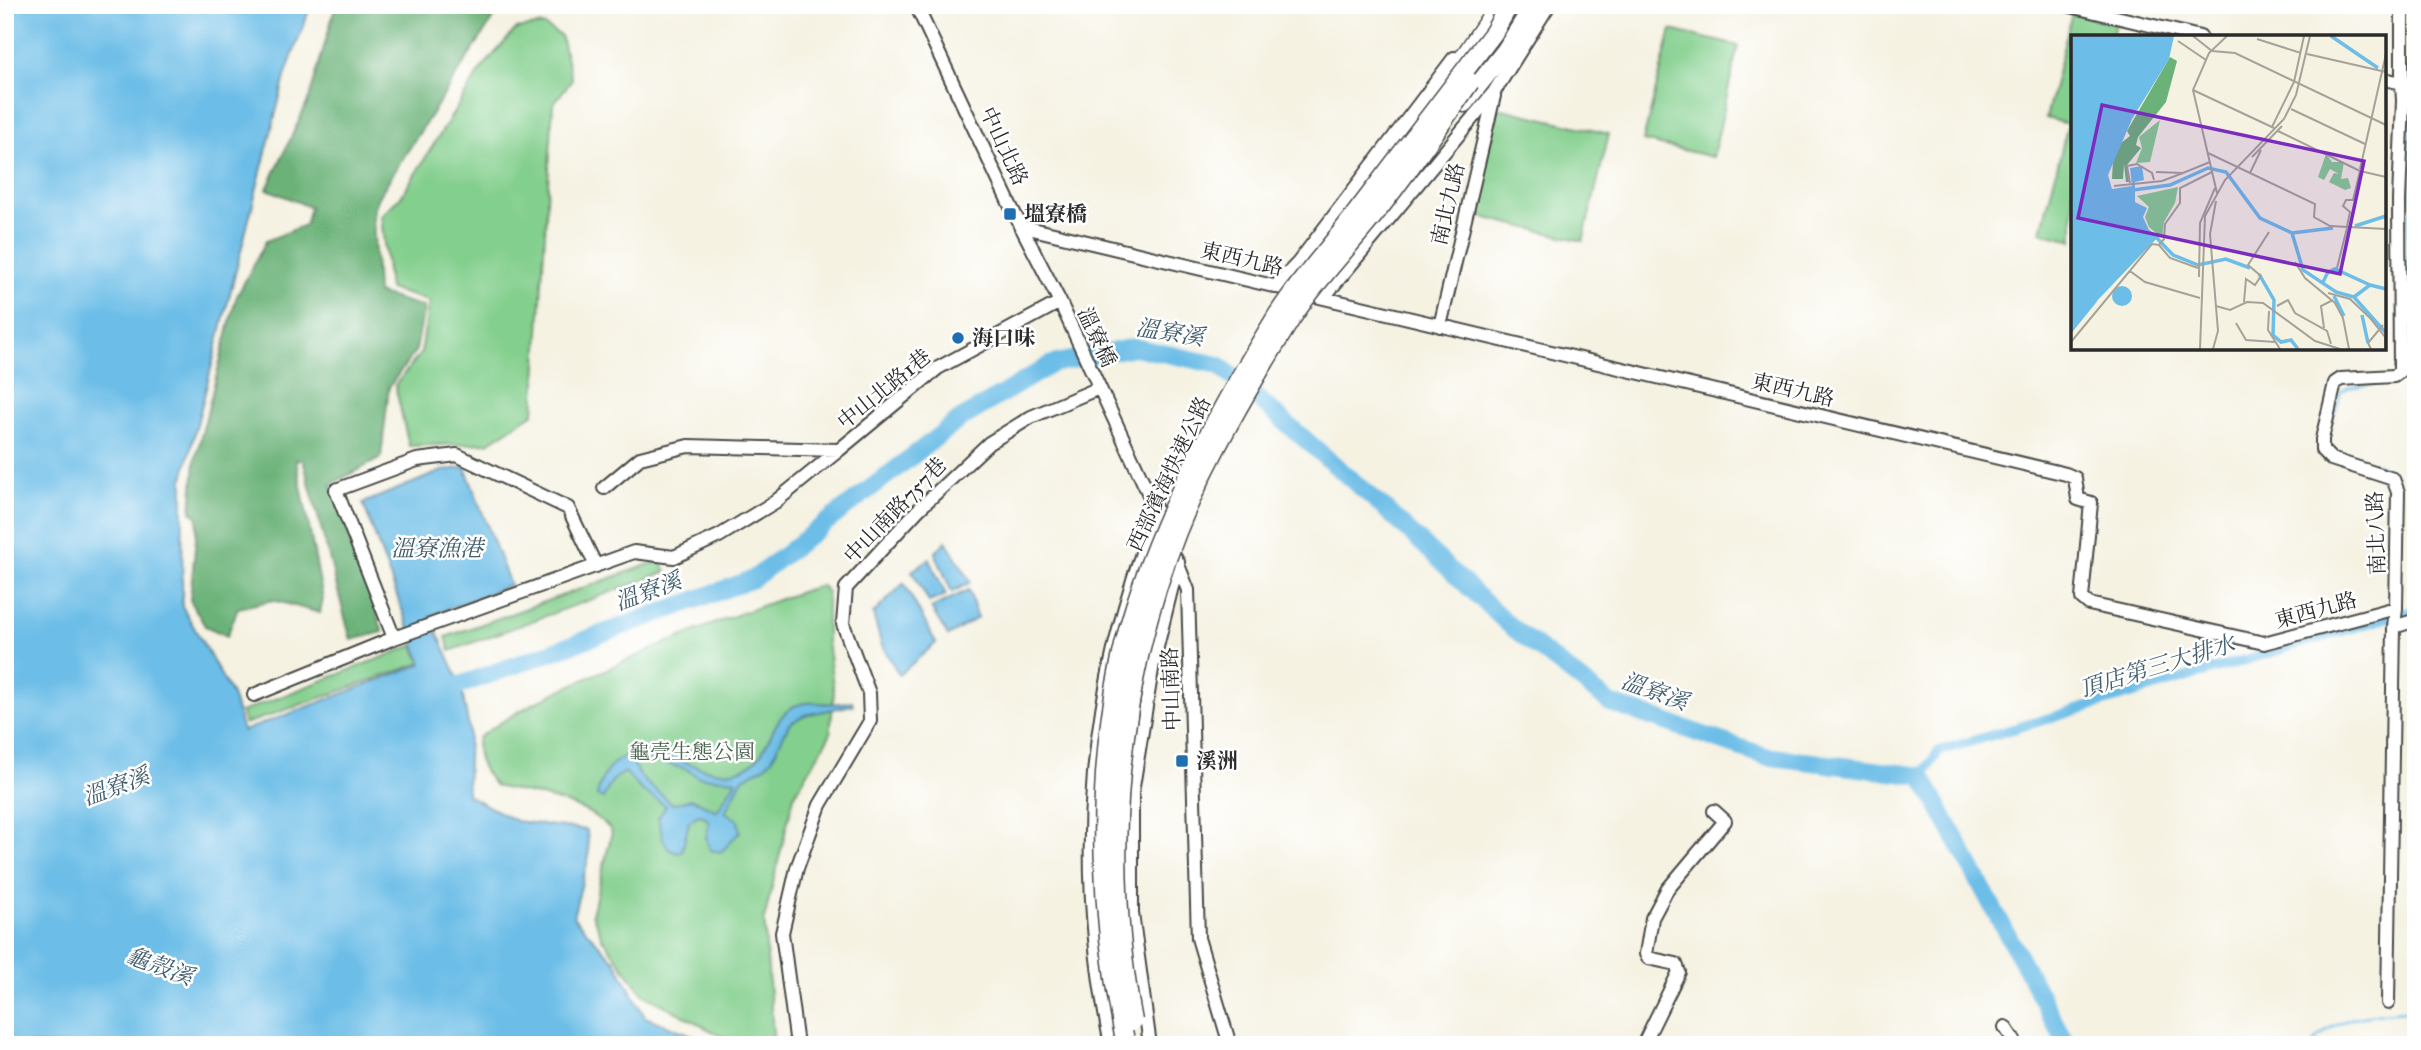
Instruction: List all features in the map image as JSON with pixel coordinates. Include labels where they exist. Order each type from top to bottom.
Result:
[{"type":"highway","points":[[1397,158],[1499,5]]},
{"type":"highway","name":"西部濱海快速公路","points":[[1126,1045],[1116,998],[1108,912],[1104,787],[1120,663],[1167,522],[1218,420],[1276,317],[1494,32],[1509,5]]},
{"type":"highway","name":"西部濱海快速公路","points":[[1138,1045],[1128,996],[1120,914],[1118,792],[1138,660],[1159,584],[1178,530],[1227,432],[1290,320],[1405,176],[1522,5]]},
{"type":"highway","points":[[1405,176],[1506,50],[1534,5]]},
{"type":"street","name":"中山北路","points":[[916,5],[1020,226],[1060,302]]},
{"type":"street","points":[[1275,287],[1298,263],[1435,84],[1489,5]]},
{"type":"street","points":[[1324,297],[1494,92],[1549,5]]},
{"type":"street","points":[[2066,5],[2192,35]]},
{"type":"street","points":[[2402,5],[2402,83],[2409,101]]},
{"type":"street","points":[[2386,79],[2402,83]]},
{"type":"street","name":"南北九路","points":[[1440,326],[1494,92]]},
{"type":"street","name":"南北八路","points":[[2396,608],[2398,492],[2393,479],[2331,459],[2322,450],[2322,439],[2335,383],[2342,379],[2394,376],[2400,371],[2399,200],[2409,101]]},
{"type":"street","name":"東西九路","points":[[1020,226],[2075,478],[2078,499],[2091,503],[2092,507],[2082,598],[2089,604],[2264,643],[2396,608]]},
{"type":"street","name":"溫寮橋","points":[[1060,302],[1099,388]]},
{"type":"street","name":"中山北路1巷","points":[[604,488],[640,458],[688,446],[839,450],[938,368],[1060,302]]},
{"type":"street","name":"中山南路","points":[[1099,388],[1157,512],[1188,590],[1198,938],[1230,1045]]},
{"type":"street","name":"中山南路757巷","points":[[797,1045],[782,933],[794,881],[820,805],[870,721],[869,693],[843,624],[846,588],[918,510],[989,443],[1031,417],[1099,388]]},
{"type":"street","points":[[254,695],[394,638],[634,552],[674,557],[719,536],[775,502],[839,450]]},
{"type":"street","points":[[394,638],[336,490],[417,460],[457,455],[568,508],[596,566]]},
{"type":"street","points":[[1111,1045],[1092,927],[1090,794],[1102,698],[1115,636],[1137,564],[1157,512]]},
{"type":"street","points":[[1150,1045],[1132,914],[1132,793],[1153,663],[1178,561]]},
{"type":"street","points":[[2388,1003],[2396,608]]},
{"type":"street","points":[[2394,627],[2416,620]]},
{"type":"street","points":[[1643,1045],[1679,971],[1676,964],[1648,958],[1646,954],[1652,918],[1667,890],[1725,821],[1714,811]]},
{"type":"street","points":[[2005,1027],[2017,1045]]},
{"type":"green space","points":[[336,5],[499,5],[489,25],[378,197],[373,215],[377,293],[424,307],[416,350],[389,387],[381,458],[331,484],[383,632],[351,640],[303,460],[296,460],[323,599],[320,613],[273,600],[238,608],[227,636],[205,626],[190,600],[198,517],[191,512],[195,461],[236,298],[266,241],[305,225],[310,207],[267,189],[309,99]]},
{"type":"green space","points":[[2072,13],[2115,23],[2112,35],[2071,35],[2071,240],[2041,232],[2068,124],[2046,118]]},
{"type":"green space","points":[[543,25],[561,36],[572,80],[553,104],[534,413],[488,443],[409,446],[395,385],[421,353],[429,301],[389,289],[381,216],[402,195],[481,69],[516,29]]},
{"type":"green space","points":[[1671,30],[1738,46],[1713,157],[1643,141]]},
{"type":"green space","points":[[1498,108],[1609,134],[1583,241],[1473,215]]},
{"type":"green space","points":[[661,560],[666,572],[450,651],[446,637]]},
{"type":"green space","name":"龜壳生態公園","points":[[821,585],[827,592],[827,641],[834,693],[830,735],[794,796],[764,920],[774,1045],[738,1045],[643,994],[602,938],[592,914],[612,832],[603,822],[575,806],[495,786],[478,758],[478,738],[533,704],[591,676],[748,610]]},
{"type":"green space","points":[[414,645],[421,663],[245,724],[241,712]]},
{"type":"water","points":[[5,5],[311,5],[286,73],[183,479],[182,606],[232,695],[243,731],[422,664],[363,503],[442,471],[465,467],[510,585],[430,616],[461,685],[469,729],[467,795],[516,821],[587,830],[589,856],[573,917],[615,961],[645,1017],[718,1045],[5,1045]]},
{"type":"water","points":[[946,541],[971,582],[952,592],[935,553]]},
{"type":"water","points":[[929,559],[946,595],[929,602],[912,571]]},
{"type":"water","points":[[904,583],[936,643],[899,675],[881,643],[873,614]]},
{"type":"water","points":[[969,590],[977,618],[948,636],[931,608]]},
{"type":"water","points":[[852,701],[853,705],[805,715],[789,724],[772,759],[764,767],[743,778],[725,812],[738,820],[740,832],[721,852],[710,850],[706,838],[709,822],[704,816],[698,815],[689,822],[682,851],[678,853],[669,850],[658,818],[666,806],[641,790],[625,772],[612,781],[603,798],[597,796],[610,767],[633,753],[665,755],[713,771],[729,772],[746,767],[761,754],[780,719],[795,706],[808,703]],"holes":[[[645,758],[686,769],[698,777],[736,780],[717,811],[692,799],[672,804],[643,780],[634,761]]]},
{"type":"waterway","points":[[2410,93],[2411,5]]},
{"type":"waterway","points":[[2406,363],[2410,108]]},
{"type":"waterway","name":"溫寮溪","points":[[441,692],[753,579],[959,420],[1052,364],[1134,347],[1219,365],[1382,506],[1509,625],[1610,703],[1765,756],[1922,776],[2067,1045]]},
{"type":"waterway","points":[[2332,422],[2341,392],[2347,388],[2402,380],[2404,373]]},
{"type":"waterway","points":[[2328,449],[2381,466],[2396,475]]},
{"type":"waterway","name":"頂店第三大排水","points":[[1922,776],[1939,751],[2416,609]]},
{"type":"waterway","points":[[2313,1045],[2322,1034],[2346,1021],[2374,1014],[2416,1010]]},
{"type":"place","name":"塭寮橋","points":[[1010,214]]},
{"type":"place","name":"海口味","points":[[958,338]]},
{"type":"place","name":"溪洲","points":[[1182,761]]},
{"type":"water label","name":"溫寮漁港","points":[[437,548]]},
{"type":"water label","name":"龜殼溪","points":[[160,966]]}]
